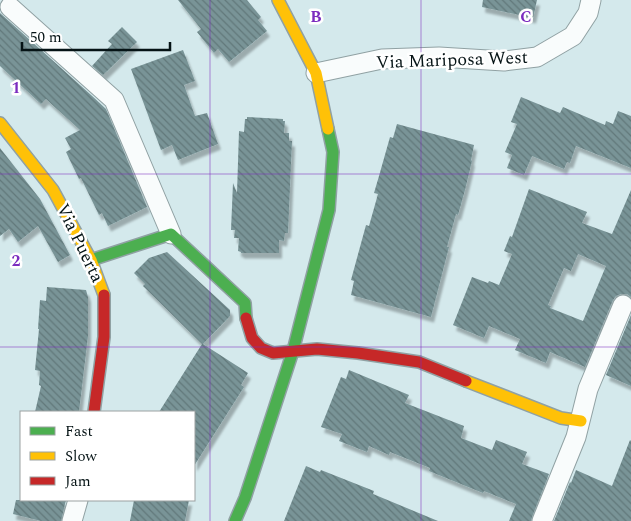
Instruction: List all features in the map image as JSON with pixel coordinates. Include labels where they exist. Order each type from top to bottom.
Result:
[{"type":"street","points":[[235,521],[245,498],[293,351],[329,210],[333,152],[316,73],[278,0]]},
{"type":"street","name":"Via Mariposa West","points":[[316,73],[382,60],[439,57],[504,61],[537,57],[573,36],[588,13],[592,0]]},
{"type":"street","points":[[10,7],[114,100],[171,234],[245,303],[246,319],[252,338],[261,348],[273,353],[317,349],[419,362],[561,418],[581,420]]},
{"type":"street","name":"Via Puerta","points":[[0,123],[53,190],[91,260],[104,294],[104,337],[94,411]]},
{"type":"street","points":[[91,260],[171,234]]},
{"type":"street","points":[[542,521],[576,437],[588,389],[623,305]]},
{"type":"street","points":[[72,521],[78,501]]},
{"type":"building","points":[[178,0],[247,0],[261,17],[258,20],[267,31],[229,62],[218,49],[214,53],[197,32],[201,29]]},
{"type":"building","points":[[483,0],[537,0],[533,18],[482,7]]},
{"type":"building","points":[[0,13],[106,109],[147,207],[108,226],[102,213],[99,215],[66,152],[71,149],[65,138],[80,130],[46,99],[41,104],[0,66]]},
{"type":"building","points":[[122,27],[137,42],[103,75],[92,66],[112,44],[108,41]]},
{"type":"building","points":[[183,50],[195,81],[184,85],[195,116],[207,113],[218,144],[178,160],[172,145],[161,150],[131,69]]},
{"type":"building","points":[[521,97],[560,113],[563,107],[605,125],[606,121],[613,124],[618,111],[631,116],[631,168],[576,146],[570,163],[567,162],[564,169],[532,156],[524,175],[507,168],[512,155],[505,152],[517,124],[511,122]]},
{"type":"building","points":[[247,117],[283,119],[285,121],[284,133],[289,133],[289,141],[292,141],[288,233],[285,233],[284,241],[279,240],[279,253],[241,253],[238,251],[239,238],[234,238],[235,230],[231,230],[233,183],[237,193],[239,131],[244,132],[245,119]]},
{"type":"building","points":[[397,124],[474,145],[465,190],[447,247],[449,247],[431,317],[351,295],[354,281],[351,280],[366,225],[369,226],[378,194],[374,193],[390,137],[393,138]]},
{"type":"building","points":[[0,148],[40,199],[70,255],[58,262],[38,226],[18,242],[9,229],[0,236]]},
{"type":"building","points":[[529,189],[587,212],[582,223],[612,234],[631,190],[631,297],[627,294],[621,294],[613,300],[585,367],[550,352],[546,363],[515,350],[520,339],[489,326],[484,338],[453,325],[472,277],[499,285],[512,254],[504,251],[510,236],[512,237]],"holes":[[[578,254],[606,266],[583,321],[550,308],[551,306],[548,305],[564,268],[571,271]]]},
{"type":"building","points":[[167,252],[230,310],[230,316],[203,344],[248,373],[241,385],[244,387],[195,464],[195,411],[160,411],[202,344],[143,286],[145,284],[134,273],[149,258]]},
{"type":"building","points":[[47,287],[86,290],[88,297],[88,336],[79,411],[35,411],[41,386],[39,385],[40,371],[35,370],[40,300],[46,301]]},
{"type":"building","points":[[631,315],[631,386],[606,375]]},
{"type":"building","points":[[349,370],[409,395],[405,403],[464,426],[461,438],[492,450],[496,440],[527,452],[522,464],[549,474],[531,521],[509,521],[516,504],[429,471],[430,468],[390,452],[389,455],[369,446],[367,452],[339,441],[342,434],[321,427],[341,377],[346,379]]},
{"type":"building","points":[[630,440],[631,521],[554,521],[576,470],[612,486]]},
{"type":"building","points":[[306,466],[374,491],[373,494],[438,521],[284,521]]},
{"type":"building","points":[[16,500],[66,501],[61,521],[41,521],[13,514]]},
{"type":"building","points":[[134,501],[189,501],[185,521],[130,521]]},
{"type":"traffic: fast","points":[[235,521],[245,498],[293,351],[329,210],[333,152],[328,129]]},
{"type":"traffic: fast","points":[[91,260],[171,234],[245,303],[246,318]]},
{"type":"traffic: slow","points":[[278,0],[316,73],[328,129]]},
{"type":"traffic: slow","points":[[0,123],[53,190],[91,260],[104,295]]},
{"type":"traffic: slow","points":[[466,381],[561,418],[581,421]]},
{"type":"traffic: jam","points":[[94,411],[104,337],[104,295]]},
{"type":"traffic: jam","points":[[246,318],[252,338],[261,348],[273,353],[317,349],[358,353],[419,362],[466,381]]}]
